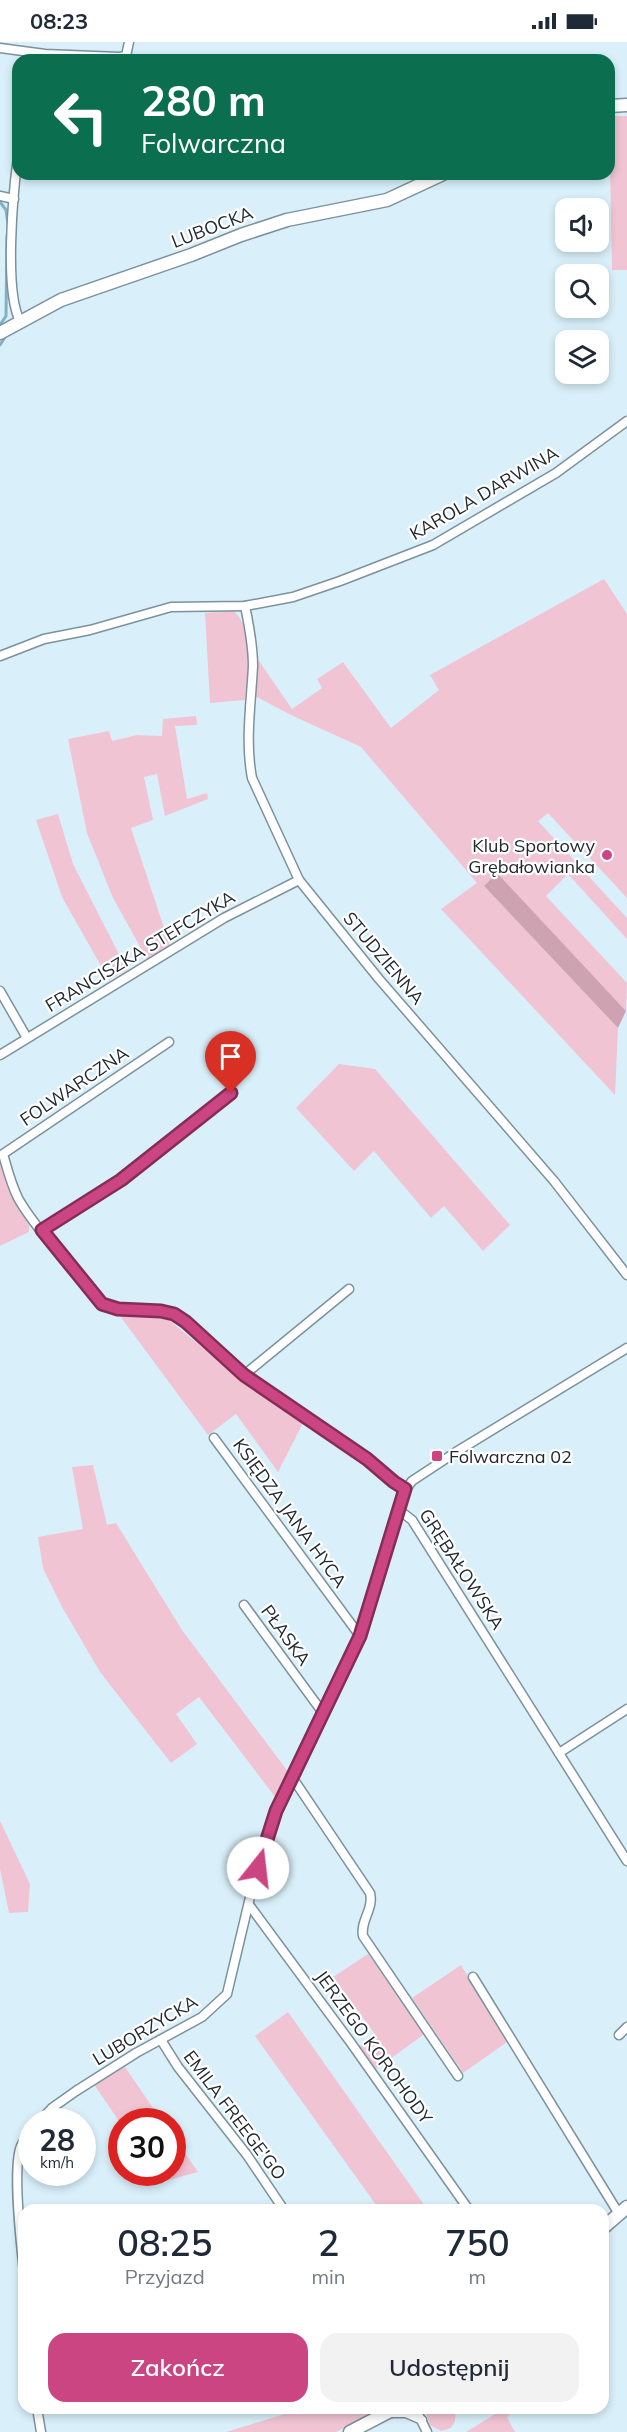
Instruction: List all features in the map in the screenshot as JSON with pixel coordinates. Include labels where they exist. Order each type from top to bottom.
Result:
[{"type":"street","points":[[0,48],[24,54]]},
{"type":"street","points":[[16,180],[11,268],[13,294],[20,321]]},
{"type":"street","name":"LUBOCKA","points":[[0,333],[61,300],[265,226],[387,200],[430,180]]},
{"type":"street","points":[[0,196],[14,199]]},
{"type":"street","name":"KAROLA DARWINA","points":[[0,656],[44,639],[97,628],[171,607],[245,606],[293,597],[433,545],[556,473],[627,421]]},
{"type":"street","name":"STUDZIENNA","points":[[245,606],[252,655],[248,725],[250,771],[298,880],[379,979],[554,1181],[626,1269]]},
{"type":"street","name":"FRANCISZKA STEFCZYKA","points":[[0,1055],[224,918],[298,880]]},
{"type":"street","points":[[0,991],[27,1038]]},
{"type":"street","name":"FOLWARCZNA","points":[[169,1042],[3,1154],[17,1196],[102,1304],[118,1309],[161,1311],[174,1314],[186,1322],[244,1375],[367,1459],[405,1489]]},
{"type":"street","points":[[42,1230],[121,1180],[231,1093]]},
{"type":"street","points":[[244,1375],[349,1289]]},
{"type":"street","points":[[405,1489],[412,1481],[456,1452],[627,1348]]},
{"type":"street","name":"KSIĘDZA JANA HYCA","points":[[214,1438],[360,1636]]},
{"type":"street","name":"GRĘBAŁOWSKA","points":[[405,1489],[399,1510],[412,1520],[627,1861]]},
{"type":"street","name":"LUBORZYCKA","points":[[52,2108],[160,2040],[202,2017],[227,1994],[250,1906],[261,1851],[276,1811],[360,1636],[399,1510]]},
{"type":"street","name":"PŁASKA","points":[[244,1605],[323,1713]]},
{"type":"street","points":[[559,1753],[627,1709]]},
{"type":"street","points":[[292,1778],[370,1893],[371,1905],[362,1931],[365,1939],[458,2076]]},
{"type":"street","name":"JERZEGO KOROHODY","points":[[250,1906],[351,2043],[465,2204]]},
{"type":"street","points":[[473,1977],[623,2210],[609,2223]]},
{"type":"street","points":[[619,2035],[627,2027]]},
{"type":"street","name":"EMILA FREEGE'GO","points":[[160,2040],[178,2067],[247,2155],[280,2204]]},
{"type":"street","points":[[19,2186],[20,2204]]},
{"type":"street","points":[[38,2414],[41,2432]]},
{"type":"street","points":[[351,2432],[385,2414]]},
{"type":"street","points":[[408,2414],[422,2420]]},
{"type":"street","points":[[418,2414],[427,2432]]},
{"type":"shaded area","points":[[615,116],[627,116],[627,270],[612,270],[610,180],[615,180]]},
{"type":"shaded area","points":[[604,579],[627,614],[627,898],[548,813],[538,821],[627,918],[627,939],[568,874],[546,896],[627,983],[626,1011],[497,874],[484,886],[618,1028],[615,1095],[441,909],[477,883],[361,747],[255,696],[257,658],[292,709],[322,688],[317,679],[343,662],[391,728],[439,690],[430,675]]},
{"type":"shaded area","points":[[234,611],[241,620],[248,642],[245,700],[210,703],[205,613]]},
{"type":"shaded area","points":[[196,716],[197,725],[175,726],[187,799],[207,793],[208,799],[165,816],[157,774],[144,777],[153,820],[131,828],[170,946],[147,959],[113,898],[87,833],[68,739],[109,731],[112,741],[137,735],[162,736],[163,719]]},
{"type":"shaded area","points":[[58,814],[73,864],[127,970],[109,980],[62,897],[36,820]]},
{"type":"shaded area","points":[[497,873],[626,1011],[618,1028],[484,886]]},
{"type":"shaded area","points":[[339,1064],[375,1069],[510,1225],[483,1251],[444,1206],[431,1218],[374,1151],[354,1171],[296,1108]]},
{"type":"shaded area","points":[[0,1161],[17,1205],[29,1225],[29,1232],[0,1246]]},
{"type":"shaded area","points":[[120,1316],[164,1316],[243,1381],[304,1421],[278,1472],[236,1414],[208,1435]]},
{"type":"shaded area","points":[[93,1465],[107,1525],[116,1523],[182,1630],[289,1773],[276,1798],[199,1697],[176,1714],[197,1744],[171,1763],[100,1672],[62,1607],[43,1568],[38,1537],[83,1529],[72,1467]]},
{"type":"shaded area","points":[[0,1821],[30,1884],[28,1912],[9,1913],[0,1869]]},
{"type":"shaded area","points":[[368,1954],[426,2033],[376,2069],[359,2047],[375,2034],[333,1977]]},
{"type":"shaded area","points":[[461,1965],[507,2042],[463,2073],[412,1998]]},
{"type":"shaded area","points":[[288,2012],[423,2204],[375,2204],[255,2036]]},
{"type":"shaded area","points":[[125,2067],[153,2108],[110,2108],[93,2083]]},
{"type":"shaded area","points":[[186,2155],[198,2172],[186,2175]]},
{"type":"shaded area","points":[[284,2414],[371,2414],[336,2432],[226,2432]]},
{"type":"shaded area","points":[[426,2414],[456,2414],[451,2428],[441,2431],[430,2425]]},
{"type":"shaded area","points":[[495,2414],[511,2414],[507,2417],[515,2432],[466,2432]]},
{"type":"waterway","points":[[0,202],[6,210],[8,224]]},
{"type":"waterway","points":[[0,325],[6,316],[7,236]]},
{"type":"waterway","points":[[0,345],[5,337]]},
{"type":"place","name":"Klub Sportowy Grębałowianka","points":[[607,855]]},
{"type":"place","name":"Folwarczna 02","points":[[437,1456]]},
{"type":"route","points":[[231,1093],[121,1180],[42,1230],[102,1304],[118,1309],[161,1311],[174,1314],[186,1322],[244,1375],[367,1459],[405,1489],[360,1636],[276,1811],[261,1851],[258,1868]]}]
